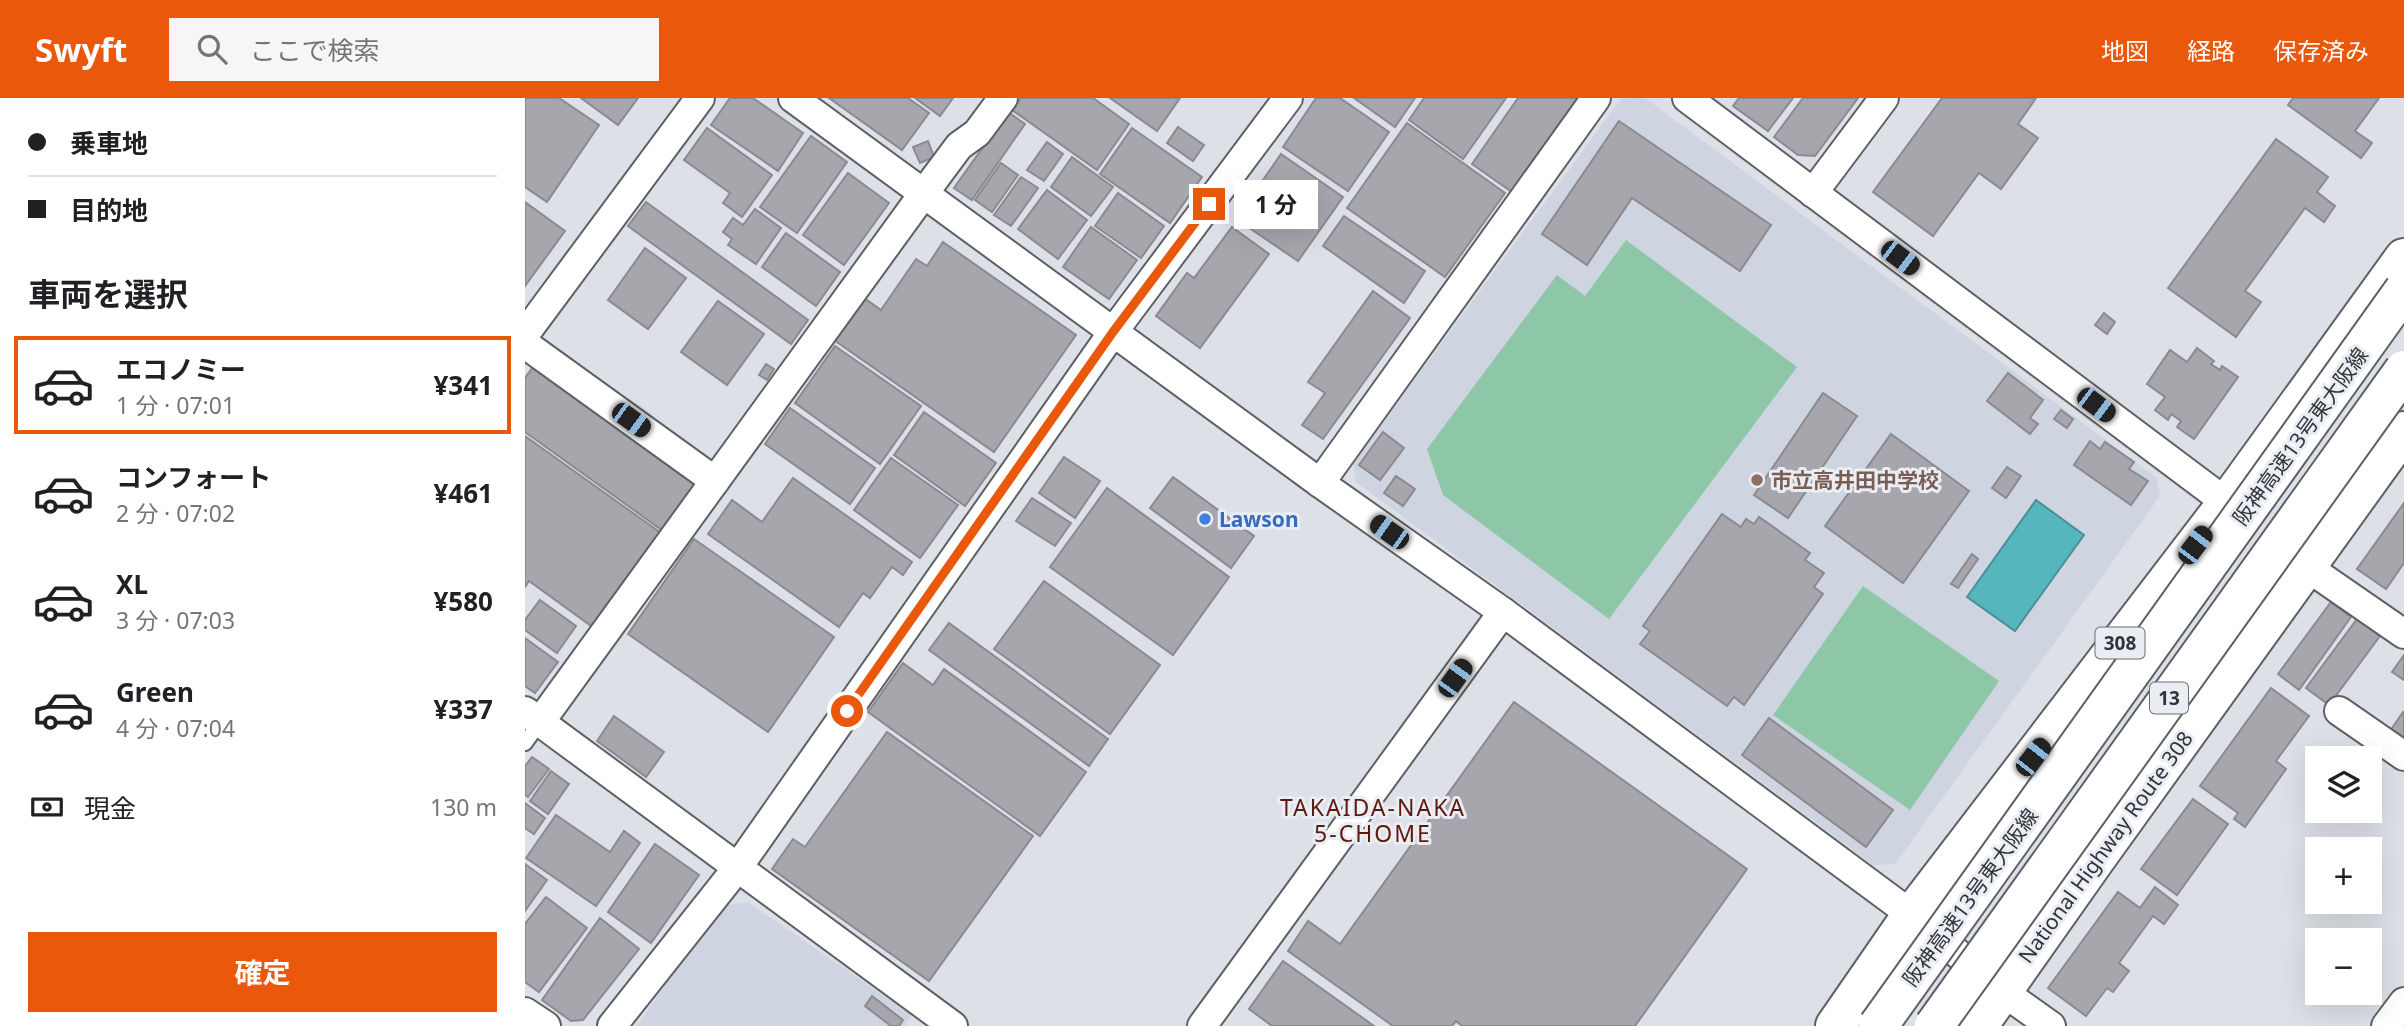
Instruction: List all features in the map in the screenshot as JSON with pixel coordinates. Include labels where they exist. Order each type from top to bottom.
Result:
[{"type":"highway","name":"308","points":[[1835,1026],[1912,915],[2227,503],[2404,258]]},
{"type":"highway","name":"阪神高速13号東大阪線","points":[[1878,1026],[2404,290]]},
{"type":"highway","name":"13","points":[[1934,1026],[2404,370]]},
{"type":"highway","name":"National Highway Route 308","points":[[1978,1026],[2404,431]]},
{"type":"street","points":[[525,334],[700,98]]},
{"type":"street","points":[[793,98],[1320,483],[1503,612],[1912,915],[2002,991],[2051,1026]]},
{"type":"street","points":[[953,1026],[738,867],[530,725],[715,481],[959,146],[977,133],[1003,98]]},
{"type":"street","points":[[612,1026],[738,867],[1113,332],[1289,98]]},
{"type":"street","points":[[1320,483],[1596,98]]},
{"type":"street","points":[[1687,98],[2227,503]]},
{"type":"street","points":[[1813,193],[1884,98]]},
{"type":"street","points":[[525,344],[715,481]]},
{"type":"street","points":[[2307,567],[2404,634]]},
{"type":"street","points":[[1202,1026],[1503,612]]},
{"type":"street","points":[[2339,711],[2386,753]]},
{"type":"street","points":[[2386,1026],[2404,1002]]},
{"type":"street","points":[[525,1012],[545,1026]]},
{"type":"shaded area","name":"市立高井田中学校","points":[[1645,98],[2157,478],[2160,496],[1895,864],[1873,865],[1356,482],[1353,464],[1620,100]]},
{"type":"shaded area","points":[[748,902],[912,1015],[905,1026],[637,1026],[720,906]]},
{"type":"green space","points":[[1626,240],[1797,367],[1609,619],[1443,495],[1427,449],[1557,275],[1585,296]]},
{"type":"green space","points":[[1863,586],[1999,681],[1910,810],[1773,715]]},
{"type":"water","points":[[2036,500],[2084,535],[2015,631],[1967,597]]},
{"type":"building","points":[[525,98],[559,98],[599,125],[547,202],[525,187]]},
{"type":"building","points":[[581,98],[638,98],[618,125]]},
{"type":"building","points":[[730,98],[753,98],[803,133],[778,171],[711,125]]},
{"type":"building","points":[[829,98],[908,98],[929,113],[902,150]]},
{"type":"building","points":[[915,98],[953,98],[940,116]]},
{"type":"building","points":[[1021,98],[1093,98],[1129,124],[1097,170],[1012,110]]},
{"type":"building","points":[[1110,98],[1180,98],[1157,131]]},
{"type":"building","points":[[1316,98],[1340,98],[1389,132],[1348,191],[1283,147]]},
{"type":"building","points":[[1354,98],[1415,98],[1395,127]]},
{"type":"building","points":[[1424,98],[1506,98],[1463,159],[1409,120]]},
{"type":"building","points":[[1518,98],[1578,98],[1512,192],[1472,164]]},
{"type":"building","points":[[1739,98],[1793,98],[1768,131],[1733,106]]},
{"type":"building","points":[[1803,98],[1858,98],[1815,156],[1798,155],[1774,137]]},
{"type":"building","points":[[1942,98],[2036,98],[2018,124],[2038,138],[2001,189],[1979,173],[1933,236],[1873,192]]},
{"type":"building","points":[[2293,98],[2379,98],[2355,131],[2372,143],[2361,158],[2288,105]]},
{"type":"building","points":[[1008,112],[1025,124],[972,200],[954,188]]},
{"type":"building","points":[[1619,121],[1771,225],[1740,271],[1632,198],[1587,265],[1542,234]]},
{"type":"building","points":[[1407,123],[1505,193],[1445,277],[1347,208]]},
{"type":"building","points":[[1178,127],[1204,145],[1193,161],[1167,143]]},
{"type":"building","points":[[707,128],[772,175],[742,217],[723,203],[730,193],[684,160]]},
{"type":"building","points":[[1132,128],[1202,177],[1170,223],[1100,174]]},
{"type":"building","points":[[811,136],[847,162],[797,233],[760,207]]},
{"type":"building","points":[[2276,139],[2328,177],[2317,192],[2335,206],[2324,222],[2305,208],[2245,291],[2261,302],[2236,337],[2168,288]]},
{"type":"building","points":[[928,141],[934,157],[920,163],[913,147]]},
{"type":"building","points":[[1047,142],[1063,154],[1044,181],[1027,170]]},
{"type":"building","points":[[1281,154],[1343,197],[1298,261],[1236,219]]},
{"type":"building","points":[[1072,157],[1113,187],[1091,216],[1051,187]]},
{"type":"building","points":[[1001,163],[1018,175],[992,212],[975,200]]},
{"type":"building","points":[[848,173],[889,203],[844,265],[803,235]]},
{"type":"building","points":[[1021,177],[1038,188],[1011,226],[994,215]]},
{"type":"building","points":[[1047,190],[1087,220],[1058,259],[1018,229]]},
{"type":"building","points":[[1118,193],[1164,226],[1141,258],[1095,226]]},
{"type":"building","points":[[525,202],[565,231],[525,286]]},
{"type":"building","points":[[646,202],[808,320],[791,344],[628,226]]},
{"type":"building","points":[[755,209],[781,228],[756,264],[728,245],[732,239],[723,232],[733,218],[743,225]]},
{"type":"building","points":[[1344,216],[1425,271],[1404,303],[1323,246]]},
{"type":"building","points":[[1091,227],[1137,260],[1109,299],[1063,267]]},
{"type":"building","points":[[1232,227],[1269,254],[1200,348],[1156,316],[1187,273],[1194,278]]},
{"type":"building","points":[[786,233],[840,272],[816,306],[762,267]]},
{"type":"building","points":[[943,242],[1076,335],[994,452],[834,340],[864,298],[881,310],[916,259],[927,266]]},
{"type":"building","points":[[645,248],[686,278],[648,329],[608,300]]},
{"type":"building","points":[[1373,291],[1410,318],[1323,439],[1302,425],[1325,393],[1308,382]]},
{"type":"building","points":[[718,301],[764,334],[727,385],[681,352]]},
{"type":"building","points":[[2104,313],[2115,322],[2107,334],[2095,325]]},
{"type":"building","points":[[835,346],[921,406],[880,464],[795,403]]},
{"type":"building","points":[[2197,348],[2214,361],[2211,364],[2220,370],[2222,366],[2238,377],[2194,439],[2177,427],[2181,421],[2171,414],[2168,420],[2155,410],[2165,397],[2147,384],[2170,350],[2187,362]]},
{"type":"building","points":[[535,364],[698,482],[663,531],[525,432],[525,378]]},
{"type":"building","points":[[766,364],[774,369],[767,380],[759,375]]},
{"type":"building","points":[[2008,373],[2043,400],[2030,418],[2038,424],[2030,434],[1987,401]]},
{"type":"building","points":[[1823,393],[1857,416],[1788,518],[1754,495]]},
{"type":"building","points":[[790,408],[875,468],[850,504],[765,444]]},
{"type":"building","points":[[2061,410],[2073,419],[2067,428],[2054,419]]},
{"type":"building","points":[[924,412],[996,463],[965,506],[894,455]]},
{"type":"building","points":[[1383,432],[1404,448],[1380,480],[1359,465]]},
{"type":"building","points":[[1891,434],[1969,491],[1903,583],[1825,526]]},
{"type":"building","points":[[525,436],[661,533],[594,628],[529,581],[525,587]]},
{"type":"building","points":[[2090,441],[2100,449],[2105,442],[2134,462],[2129,469],[2148,481],[2131,505],[2074,465]]},
{"type":"building","points":[[1064,457],[1100,481],[1075,518],[1039,493]]},
{"type":"building","points":[[891,458],[958,505],[920,558],[854,510]]},
{"type":"building","points":[[2007,467],[2021,476],[2006,498],[1992,488]]},
{"type":"building","points":[[1396,476],[1415,489],[1403,506],[1384,493]]},
{"type":"building","points":[[1173,477],[1254,536],[1231,568],[1150,508]]},
{"type":"building","points":[[793,478],[912,562],[903,575],[892,567],[870,598],[863,593],[839,627],[708,534],[732,500],[762,522]]},
{"type":"building","points":[[1107,488],[1229,577],[1173,655],[1050,567]]},
{"type":"building","points":[[1032,498],[1071,523],[1055,546],[1016,521]]},
{"type":"building","points":[[2404,503],[2404,563],[2386,589],[2357,569]]},
{"type":"building","points":[[1722,514],[1741,527],[1746,519],[1754,524],[1759,517],[1810,553],[1805,560],[1824,573],[1814,587],[1823,594],[1744,705],[1734,697],[1727,706],[1640,644],[1650,631],[1643,626]]},
{"type":"building","points":[[694,539],[834,637],[768,732],[628,634]]},
{"type":"building","points":[[1972,554],[1978,559],[1958,588],[1951,584]]},
{"type":"building","points":[[1044,581],[1160,665],[1110,734],[994,649]]},
{"type":"building","points":[[540,600],[576,626],[557,653],[525,630],[525,620]]},
{"type":"building","points":[[2331,602],[2351,617],[2299,690],[2278,674]]},
{"type":"building","points":[[2357,619],[2380,636],[2329,705],[2306,688]]},
{"type":"building","points":[[949,623],[1108,739],[1089,766],[929,650]]},
{"type":"building","points":[[525,638],[558,662],[535,693],[525,686]]},
{"type":"building","points":[[2404,655],[2404,680],[2392,672]]},
{"type":"building","points":[[903,663],[933,685],[944,669],[1086,772],[1040,836],[868,712]]},
{"type":"building","points":[[2271,688],[2309,716],[2276,761],[2286,769],[2245,827],[2234,819],[2238,813],[2200,786]]},
{"type":"building","points":[[1514,702],[1747,869],[1635,1026],[1462,1026],[1456,1021],[1452,1026],[1393,1026],[1288,951],[1308,921],[1340,944]]},
{"type":"building","points":[[2404,713],[2404,742],[2390,731]]},
{"type":"building","points":[[614,716],[664,752],[646,777],[597,741]]},
{"type":"building","points":[[1769,718],[1893,810],[1866,847],[1742,755]]},
{"type":"building","points":[[887,732],[1033,836],[929,981],[772,869],[793,839],[805,847]]},
{"type":"building","points":[[532,757],[549,769],[528,797],[525,795],[525,766]]},
{"type":"building","points":[[551,771],[569,784],[548,814],[530,801]]},
{"type":"building","points":[[2193,799],[2228,824],[2177,895],[2141,869]]},
{"type":"building","points":[[525,803],[545,818],[534,834],[525,828]]},
{"type":"building","points":[[556,815],[610,852],[624,831],[640,843],[596,906],[526,858]]},
{"type":"building","points":[[655,844],[699,875],[651,943],[608,912]]},
{"type":"building","points":[[525,864],[547,880],[525,911]]},
{"type":"building","points":[[2155,887],[2178,905],[2164,924],[2153,916],[2119,963],[2129,971],[2113,992],[2107,988],[2086,1016],[2048,988],[2118,892],[2140,908]]},
{"type":"building","points":[[546,897],[587,928],[539,992],[525,982],[525,924]]},
{"type":"building","points":[[600,918],[639,949],[583,1020],[571,1021],[542,1000]]},
{"type":"building","points":[[1283,961],[1374,1026],[1272,1026],[1249,1009]]},
{"type":"building","points":[[872,996],[903,1020],[899,1026],[891,1026],[865,1006]]},
{"type":"place","name":"市立高井田中学校","points":[[1757,480]]},
{"type":"place","name":"Lawson","points":[[1205,519]]},
{"type":"district","name":"TAKAIDA-NAKA 5-CHOME","points":[[1373,820]]},
{"type":"route","points":[[847,711],[1113,332],[1209,204]]}]
